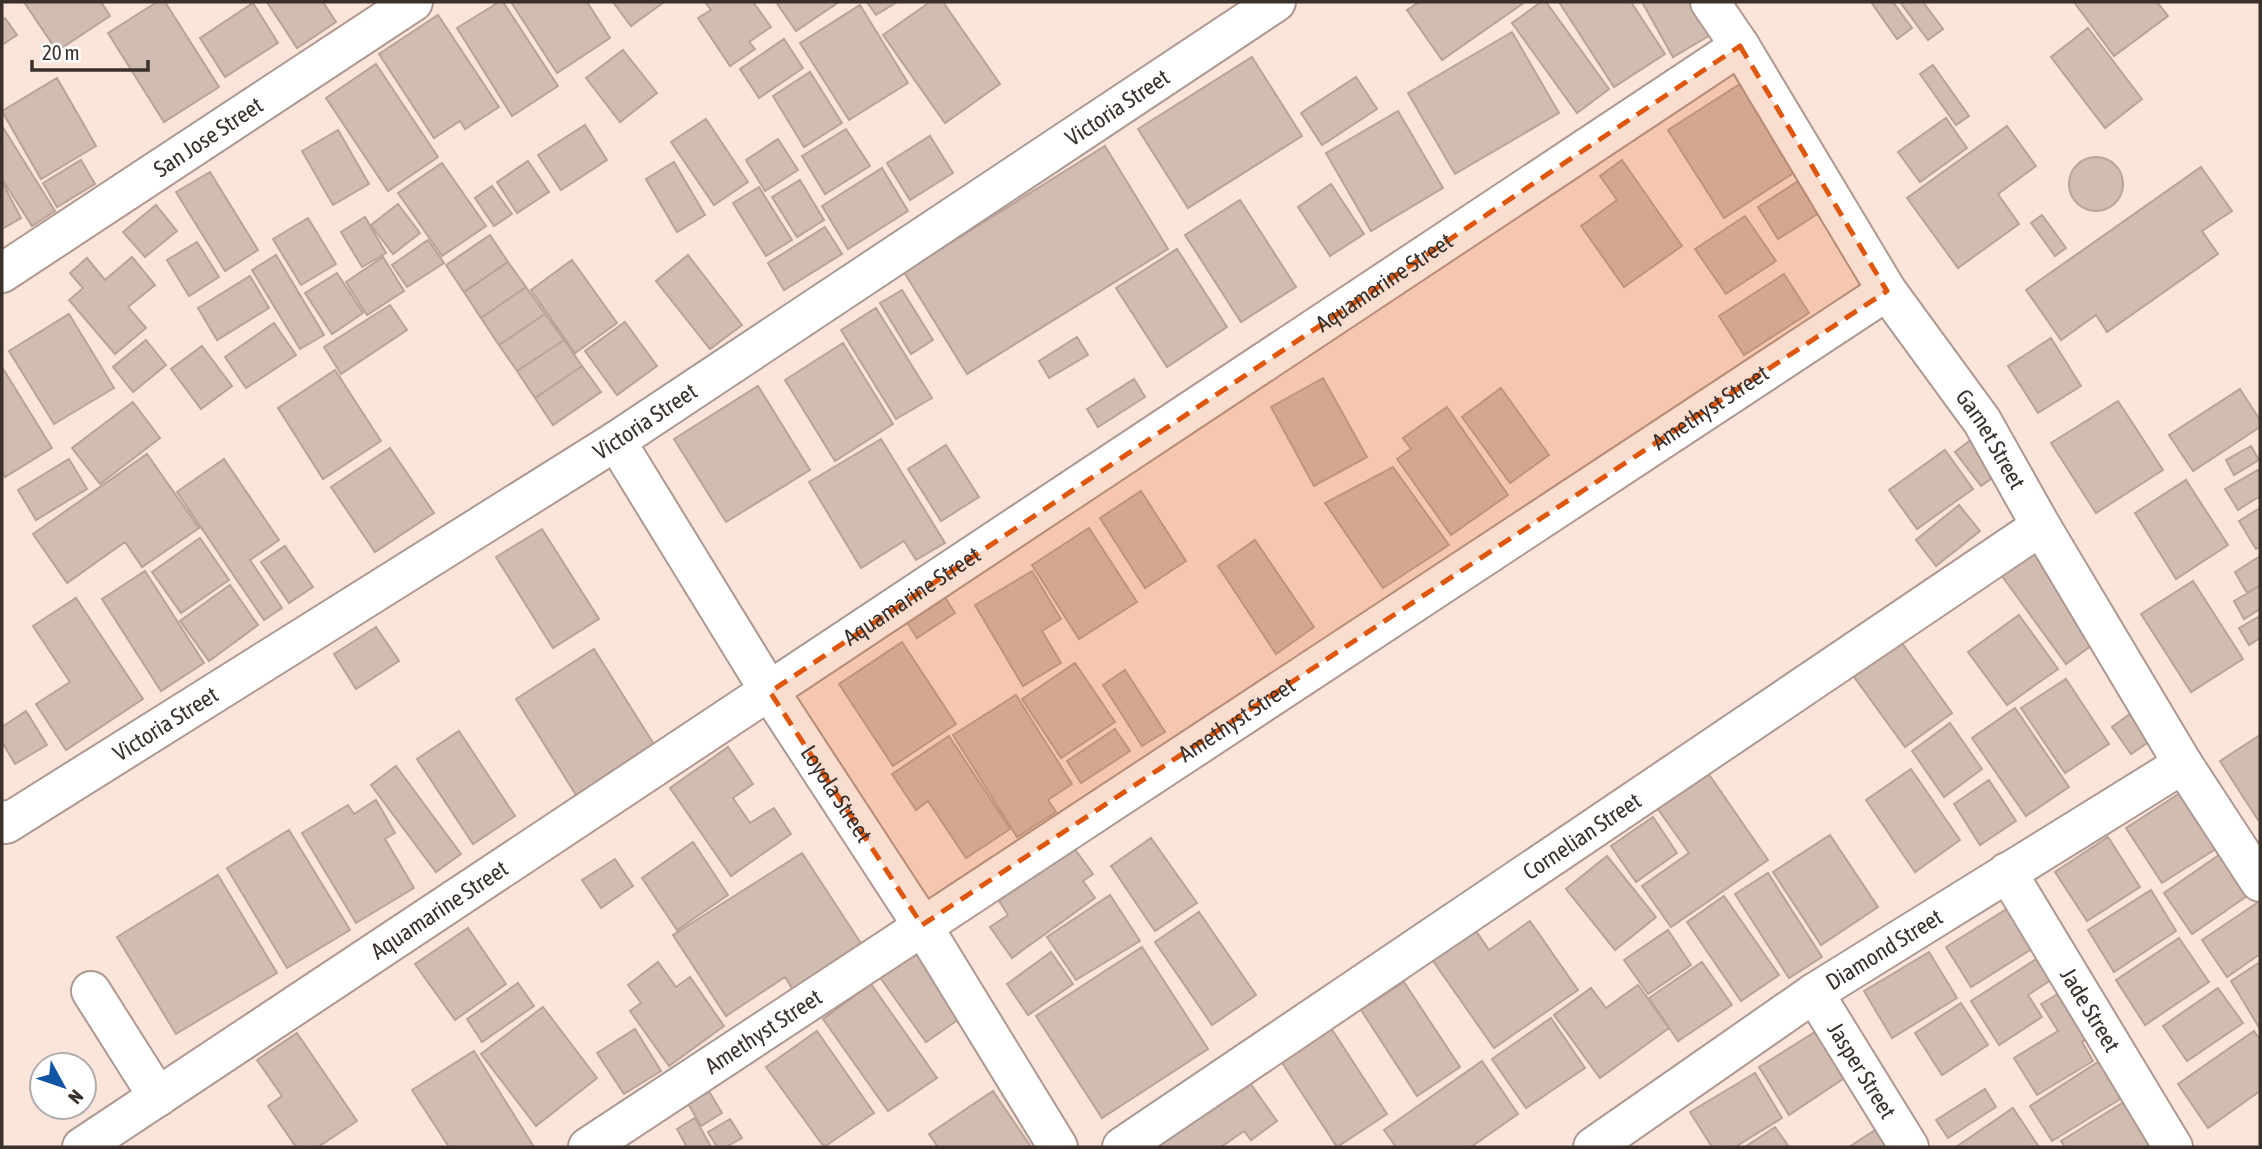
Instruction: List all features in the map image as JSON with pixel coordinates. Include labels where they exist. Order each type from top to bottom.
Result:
[{"type":"street","name":"San Jose Street","points":[[2,273],[413,2]]},
{"type":"street","name":"Garnet Street","points":[[1710,2],[1740,46],[1887,291],[1982,421],[2041,526],[2183,764],[2260,882]]},
{"type":"street","name":"Victoria Street","points":[[4,822],[616,441],[1265,5]]},
{"type":"street","name":"Aquamarine Street","points":[[82,1147],[1740,46]]},
{"type":"street","name":"Amethyst Street","points":[[588,1147],[1887,291]]},
{"type":"street","name":"Loyola Street","points":[[616,441],[770,692],[922,925],[1058,1147]]},
{"type":"street","name":"Cornelian Street","points":[[1122,1147],[2041,526]]},
{"type":"street","name":"Diamond Street","points":[[1618,1140],[1814,993],[2183,764]]},
{"type":"street","name":"Jade Street","points":[[2007,872],[2173,1147]]},
{"type":"street","points":[[90,991],[158,1097]]},
{"type":"street","name":"Jasper Street","points":[[1814,993],[1909,1147]]},
{"type":"highlighted area","points":[[1740,46],[1887,291],[922,925],[770,692]]},
{"type":"building","points":[[24,2],[101,2],[110,16],[57,51]]},
{"type":"building","points":[[157,2],[165,2],[219,87],[164,122],[108,33]]},
{"type":"building","points":[[267,2],[323,2],[336,22],[297,48]]},
{"type":"building","points":[[503,2],[558,86],[512,116],[457,28]]},
{"type":"building","points":[[511,2],[587,2],[610,38],[557,73]]},
{"type":"building","points":[[613,2],[664,2],[631,26]]},
{"type":"building","points":[[705,2],[753,2],[771,27],[749,42],[755,49],[730,66],[698,18],[711,10]]},
{"type":"building","points":[[776,2],[839,2],[796,31]]},
{"type":"building","points":[[867,2],[897,2],[876,15]]},
{"type":"building","points":[[930,2],[943,2],[1000,84],[945,123],[883,35]]},
{"type":"building","points":[[1419,2],[1525,2],[1442,60],[1407,10]]},
{"type":"building","points":[[1541,2],[1546,2],[1609,89],[1577,113],[1512,23]]},
{"type":"building","points":[[1559,2],[1631,2],[1665,54],[1614,87]]},
{"type":"building","points":[[1642,2],[1703,2],[1719,30],[1673,57]]},
{"type":"building","points":[[1871,2],[1893,2],[1912,28],[1897,39]]},
{"type":"building","points":[[1900,2],[1923,2],[1943,29],[1928,40]]},
{"type":"building","points":[[2074,2],[2157,2],[2168,16],[2114,56]]},
{"type":"building","points":[[253,3],[278,43],[225,77],[200,38]]},
{"type":"building","points":[[860,5],[908,83],[849,120],[800,43]]},
{"type":"building","points":[[438,15],[499,107],[465,129],[460,121],[434,138],[379,54]]},
{"type":"building","points":[[5,18],[17,35],[2,45],[2,20]]},
{"type":"building","points":[[2088,28],[2142,99],[2105,128],[2051,57]]},
{"type":"building","points":[[1512,32],[1559,113],[1455,174],[1408,93]]},
{"type":"building","points":[[784,39],[803,68],[759,98],[740,69]]},
{"type":"building","points":[[623,50],[657,93],[620,122],[586,78]]},
{"type":"building","points":[[1252,57],[1302,136],[1188,208],[1138,129]]},
{"type":"building","points":[[376,64],[438,157],[388,191],[326,98]]},
{"type":"building","points":[[1933,65],[1969,116],[1956,125],[1920,74]]},
{"type":"building","points":[[810,72],[842,123],[804,147],[773,96]]},
{"type":"building","points":[[1356,77],[1377,109],[1322,145],[1301,113]]},
{"type":"building","points":[[57,78],[96,146],[41,179],[2,111]]},
{"type":"building","points":[[1740,84],[1795,172],[1724,218],[1668,130]]},
{"type":"building","points":[[1398,111],[1443,188],[1371,231],[1326,153]]},
{"type":"building","points":[[1946,118],[1967,148],[1920,182],[1898,152]]},
{"type":"building","points":[[706,119],[748,182],[714,205],[671,142]]},
{"type":"building","points":[[585,125],[607,160],[561,190],[538,155]]},
{"type":"building","points":[[2,126],[55,211],[32,226],[2,179]]},
{"type":"building","points":[[2007,126],[2036,166],[1998,194],[2019,224],[1958,268],[1907,198]]},
{"type":"building","points":[[846,129],[870,166],[825,194],[802,156]]},
{"type":"building","points":[[338,130],[369,184],[333,205],[302,151]]},
{"type":"building","points":[[930,136],[953,173],[910,200],[887,163]]},
{"type":"building","points":[[778,139],[798,170],[765,191],[746,160]]},
{"type":"building","points":[[1105,146],[1168,249],[967,374],[904,272]]},
{"type":"building","points":[[2096,157],[2115,165],[2123,184],[2115,203],[2096,211],[2077,203],[2069,184],[2077,165]]},
{"type":"building","points":[[81,160],[95,184],[57,207],[43,183]]},
{"type":"building","points":[[1622,160],[1682,246],[1624,287],[1581,226],[1617,200],[1600,176]]},
{"type":"building","points":[[528,161],[549,192],[517,213],[497,182]]},
{"type":"building","points":[[674,162],[705,215],[677,232],[646,179]]},
{"type":"building","points":[[442,163],[486,226],[442,256],[398,193]]},
{"type":"building","points":[[2201,167],[2232,211],[2202,231],[2218,254],[2107,332],[2096,315],[2061,340],[2026,290]]},
{"type":"building","points":[[882,168],[908,211],[848,249],[822,206]]},
{"type":"building","points":[[210,172],[258,250],[225,271],[176,192]]},
{"type":"building","points":[[1806,176],[1827,208],[1778,239],[1758,207]]},
{"type":"building","points":[[800,180],[824,220],[797,237],[772,197]]},
{"type":"building","points":[[2,182],[21,218],[2,229]]},
{"type":"building","points":[[1331,184],[1364,234],[1330,256],[1298,207]]},
{"type":"building","points":[[492,186],[512,214],[494,226],[475,198]]},
{"type":"building","points":[[759,187],[792,240],[766,256],[733,203]]},
{"type":"building","points":[[1240,200],[1296,287],[1241,322],[1185,235]]},
{"type":"building","points":[[398,204],[420,233],[393,254],[371,225]]},
{"type":"building","points":[[156,205],[177,231],[145,257],[123,232]]},
{"type":"building","points":[[2042,215],[2066,248],[2055,256],[2031,223]]},
{"type":"building","points":[[1745,216],[1776,261],[1726,294],[1695,249]]},
{"type":"building","points":[[365,217],[386,253],[362,267],[341,232]]},
{"type":"building","points":[[308,218],[336,264],[301,285],[273,239]]},
{"type":"building","points":[[825,227],[842,254],[784,290],[768,263]]},
{"type":"building","points":[[490,235],[508,262],[464,292],[446,265]]},
{"type":"building","points":[[428,240],[444,263],[407,287],[392,265]]},
{"type":"building","points":[[197,242],[219,277],[189,296],[167,260]]},
{"type":"building","points":[[1177,249],[1227,327],[1167,367],[1116,288]]},
{"type":"building","points":[[276,255],[324,335],[300,349],[252,270]]},
{"type":"building","points":[[688,255],[742,325],[710,349],[656,281]]},
{"type":"building","points":[[132,257],[155,285],[128,307],[146,328],[115,354],[69,300],[83,288],[70,273],[87,258],[105,280]]},
{"type":"building","points":[[383,257],[404,291],[367,315],[346,282]]},
{"type":"building","points":[[572,260],[617,323],[575,353],[531,290]]},
{"type":"building","points":[[508,262],[526,287],[481,318],[464,292]]},
{"type":"building","points":[[337,273],[363,313],[332,334],[305,293]]},
{"type":"building","points":[[1784,274],[1809,313],[1744,355],[1719,316]]},
{"type":"building","points":[[250,276],[269,308],[217,340],[198,308]]},
{"type":"building","points":[[526,287],[545,314],[499,345],[481,318]]},
{"type":"building","points":[[902,290],[933,340],[911,354],[880,303]]},
{"type":"building","points":[[390,305],[407,330],[341,374],[324,347]]},
{"type":"building","points":[[876,308],[932,398],[896,419],[841,330]]},
{"type":"building","points":[[69,314],[114,388],[54,424],[9,351]]},
{"type":"building","points":[[545,314],[564,340],[517,371],[499,345]]},
{"type":"building","points":[[625,322],[657,366],[617,395],[585,351]]},
{"type":"building","points":[[274,323],[296,355],[246,388],[225,357]]},
{"type":"building","points":[[1077,337],[1088,355],[1049,378],[1039,361]]},
{"type":"building","points":[[2051,338],[2081,386],[2038,413],[2008,366]]},
{"type":"building","points":[[146,340],[166,365],[133,392],[113,367]]},
{"type":"building","points":[[564,340],[582,366],[535,398],[517,371]]},
{"type":"building","points":[[843,343],[893,424],[835,461],[785,380]]},
{"type":"building","points":[[202,346],[232,386],[201,409],[171,369]]},
{"type":"building","points":[[582,366],[601,392],[553,425],[535,398]]},
{"type":"building","points":[[2,367],[52,448],[5,477],[2,472]]},
{"type":"building","points":[[335,370],[381,441],[323,479],[278,408]]},
{"type":"building","points":[[1323,378],[1367,457],[1314,486],[1271,407]]},
{"type":"building","points":[[1134,379],[1145,397],[1098,427],[1087,409]]},
{"type":"building","points":[[758,386],[810,470],[726,522],[674,439]]},
{"type":"building","points":[[1501,388],[1549,455],[1510,483],[1462,417]]},
{"type":"building","points":[[2240,389],[2260,420],[2260,427],[2193,471],[2169,435]]},
{"type":"building","points":[[2118,401],[2163,470],[2096,513],[2051,443]]},
{"type":"building","points":[[133,402],[160,438],[100,484],[72,448]]},
{"type":"building","points":[[1447,407],[1508,495],[1451,535],[1397,459],[1411,449],[1403,438]]},
{"type":"building","points":[[1977,435],[2004,469],[1981,486],[1955,452]]},
{"type":"building","points":[[881,439],[945,543],[916,560],[904,541],[861,568],[809,482]]},
{"type":"building","points":[[946,445],[979,497],[941,521],[908,469]]},
{"type":"building","points":[[2251,446],[2259,460],[2234,475],[2226,460]]},
{"type":"building","points":[[390,448],[434,513],[375,552],[331,487]]},
{"type":"building","points":[[1945,450],[1973,489],[1917,529],[1889,490]]},
{"type":"building","points":[[147,454],[199,528],[142,567],[125,542],[67,583],[33,534]]},
{"type":"building","points":[[69,459],[87,489],[36,520],[18,490]]},
{"type":"building","points":[[224,459],[279,540],[250,560],[282,608],[264,620],[177,492]]},
{"type":"building","points":[[1393,467],[1449,545],[1383,588],[1325,503]]},
{"type":"building","points":[[2258,470],[2260,496],[2238,510],[2225,489]]},
{"type":"building","points":[[2186,480],[2228,545],[2176,579],[2135,513]]},
{"type":"building","points":[[1141,491],[1186,561],[1145,588],[1100,518]]},
{"type":"building","points":[[1959,505],[1980,531],[1936,566],[1916,540]]},
{"type":"building","points":[[2260,508],[2260,547],[2256,549],[2239,521]]},
{"type":"building","points":[[1089,528],[1137,602],[1079,639],[1032,565]]},
{"type":"building","points":[[542,529],[599,619],[553,648],[496,557]]},
{"type":"building","points":[[200,538],[229,580],[181,613],[152,572]]},
{"type":"building","points":[[1255,540],[1314,627],[1276,654],[1218,566]]},
{"type":"building","points":[[285,546],[313,587],[289,603],[261,562]]},
{"type":"building","points":[[2032,548],[2099,640],[2066,664],[1999,572]]},
{"type":"building","points":[[2260,556],[2260,585],[2247,593],[2235,572]]},
{"type":"building","points":[[145,571],[204,663],[161,691],[102,599]]},
{"type":"building","points":[[1032,571],[1061,619],[1042,631],[1061,663],[1023,686],[975,605]]},
{"type":"building","points":[[2193,581],[2243,659],[2191,692],[2141,614]]},
{"type":"building","points":[[230,585],[258,625],[209,661],[180,621]]},
{"type":"building","points":[[2260,586],[2260,609],[2244,619],[2234,601]]},
{"type":"building","points":[[941,591],[955,613],[917,638],[903,616]]},
{"type":"building","points":[[76,598],[143,699],[66,750],[36,704],[70,682],[33,626]]},
{"type":"building","points":[[2019,615],[2058,669],[2007,705],[1968,652]]},
{"type":"building","points":[[2260,616],[2260,638],[2249,645],[2239,628]]},
{"type":"building","points":[[376,627],[399,661],[356,689],[334,654]]},
{"type":"building","points":[[1897,636],[1952,713],[1905,747],[1849,670]]},
{"type":"building","points":[[902,642],[956,724],[893,766],[839,684]]},
{"type":"building","points":[[594,649],[655,746],[576,795],[516,699]]},
{"type":"building","points":[[1075,663],[1115,722],[1061,758],[1022,699]]},
{"type":"building","points":[[1125,670],[1165,732],[1142,746],[1103,685]]},
{"type":"building","points":[[2066,679],[2109,744],[2065,773],[2021,708]]},
{"type":"building","points":[[1016,695],[1072,784],[1048,800],[1056,812],[1017,837],[953,735]]},
{"type":"building","points":[[2015,708],[2069,787],[2026,816],[1972,738]]},
{"type":"building","points":[[26,711],[47,745],[15,764],[2,742],[2,727]]},
{"type":"building","points":[[2130,714],[2150,741],[2131,754],[2112,727]]},
{"type":"building","points":[[1950,723],[1982,769],[1944,797],[1912,751]]},
{"type":"building","points":[[1115,729],[1130,751],[1081,783],[1067,761]]},
{"type":"building","points":[[459,731],[515,816],[473,844],[417,759]]},
{"type":"building","points":[[2260,735],[2260,819],[2258,820],[2220,761]]},
{"type":"building","points":[[949,736],[1010,829],[966,858],[928,801],[916,810],[892,774]]},
{"type":"building","points":[[728,747],[753,784],[733,798],[750,823],[774,808],[791,834],[731,876],[670,788]]},
{"type":"building","points":[[396,766],[461,854],[436,872],[371,785]]},
{"type":"building","points":[[1911,769],[1960,840],[1915,872],[1866,800]]},
{"type":"building","points":[[1706,770],[1768,860],[1671,927],[1642,886],[1689,853],[1655,805]]},
{"type":"building","points":[[1989,780],[2016,821],[1980,845],[1954,804]]},
{"type":"building","points":[[2194,784],[2230,840],[2162,883],[2126,828]]},
{"type":"building","points":[[376,800],[395,833],[385,839],[414,888],[356,923],[302,833],[348,805],[354,814]]},
{"type":"building","points":[[1653,817],[1677,853],[1636,882],[1611,846]]},
{"type":"building","points":[[289,830],[350,930],[287,968],[227,868]]},
{"type":"building","points":[[1830,835],[1878,907],[1821,945],[1773,872]]},
{"type":"building","points":[[2108,837],[2140,887],[2087,921],[2055,872]]},
{"type":"building","points":[[1151,838],[1197,903],[1155,931],[1111,866]]},
{"type":"building","points":[[693,842],[728,895],[677,930],[642,878]]},
{"type":"building","points":[[2232,846],[2260,887],[2192,934],[2164,893]]},
{"type":"building","points":[[1074,848],[1093,874],[1083,881],[1095,898],[1012,958],[990,927],[1008,915],[999,901]]},
{"type":"building","points":[[802,853],[864,948],[795,993],[785,977],[726,1016],[673,935]]},
{"type":"building","points":[[1607,856],[1656,917],[1615,950],[1566,889]]},
{"type":"building","points":[[615,859],[633,886],[601,908],[582,880]]},
{"type":"building","points":[[1768,873],[1822,957],[1789,978],[1735,894]]},
{"type":"building","points":[[218,875],[277,973],[176,1034],[117,937]]},
{"type":"building","points":[[2151,890],[2176,931],[2114,972],[2088,930]]},
{"type":"building","points":[[1110,895],[1140,941],[1076,980],[1047,937]]},
{"type":"building","points":[[1724,896],[1779,975],[1741,1001],[1687,922]]},
{"type":"building","points":[[2260,901],[2260,954],[2227,977],[2202,940]]},
{"type":"building","points":[[2010,907],[2035,947],[1971,987],[1946,947]]},
{"type":"building","points":[[1199,912],[1256,995],[1212,1025],[1155,942]]},
{"type":"building","points":[[1530,921],[1578,990],[1494,1048],[1431,958],[1474,928],[1489,950]]},
{"type":"building","points":[[468,928],[506,984],[455,1020],[415,964]]},
{"type":"building","points":[[1668,930],[1691,965],[1648,994],[1624,960]]},
{"type":"building","points":[[2179,938],[2209,982],[2145,1025],[2116,980]]},
{"type":"building","points":[[922,946],[969,1012],[926,1042],[879,976]]},
{"type":"building","points":[[1142,947],[1208,1049],[1102,1118],[1036,1016]]},
{"type":"building","points":[[1051,952],[1073,984],[1028,1015],[1007,984]]},
{"type":"building","points":[[1929,952],[1957,998],[1892,1038],[1864,991]]},
{"type":"building","points":[[2041,956],[2054,978],[2028,995],[2042,1017],[1999,1045],[1971,1001]]},
{"type":"building","points":[[658,962],[676,987],[690,977],[724,1026],[669,1066],[630,1011],[641,1003],[628,985]]},
{"type":"building","points":[[1702,962],[1732,1005],[1678,1041],[1649,998]]},
{"type":"building","points":[[2260,962],[2260,1029],[2231,981]]},
{"type":"building","points":[[1404,982],[1460,1067],[1417,1096],[1361,1010]]},
{"type":"building","points":[[518,983],[534,1006],[482,1042],[467,1019]]},
{"type":"building","points":[[871,984],[937,1078],[888,1111],[823,1019]]},
{"type":"building","points":[[1638,985],[1669,1028],[1600,1078],[1554,1015],[1591,988],[1606,1008]]},
{"type":"building","points":[[2073,985],[2100,1031],[2082,1042],[2093,1061],[2037,1095],[2014,1058],[2058,1031],[2041,1004]]},
{"type":"building","points":[[2218,988],[2243,1023],[2187,1061],[2163,1026]]},
{"type":"building","points":[[1961,1003],[1988,1045],[1942,1075],[1915,1033]]},
{"type":"building","points":[[543,1007],[597,1078],[536,1126],[481,1054]]},
{"type":"building","points":[[1551,1018],[1585,1068],[1526,1108],[1492,1059]]},
{"type":"building","points":[[1826,1025],[1855,1071],[1789,1115],[1759,1067]]},
{"type":"building","points":[[1331,1028],[1387,1114],[1337,1147],[1281,1061]]},
{"type":"building","points":[[635,1029],[661,1071],[624,1094],[597,1053]]},
{"type":"building","points":[[817,1031],[874,1113],[824,1147],[766,1067]]},
{"type":"building","points":[[2254,1031],[2260,1040],[2260,1091],[2208,1128],[2178,1084]]},
{"type":"building","points":[[297,1033],[357,1121],[318,1147],[296,1147],[268,1106],[282,1096],[257,1060]]},
{"type":"building","points":[[474,1051],[534,1147],[449,1147],[412,1090]]},
{"type":"building","points":[[2107,1056],[2130,1093],[2052,1141],[2030,1106]]},
{"type":"building","points":[[1482,1061],[1518,1114],[1471,1147],[1396,1147],[1384,1130]]},
{"type":"building","points":[[1240,1069],[1277,1121],[1251,1140],[1244,1131],[1221,1147],[1131,1147]]},
{"type":"building","points":[[1755,1073],[1782,1118],[1735,1147],[1712,1147],[1690,1112]]},
{"type":"building","points":[[707,1088],[722,1113],[701,1126],[686,1100]]},
{"type":"building","points":[[1985,1089],[1996,1107],[1948,1138],[1936,1120]]},
{"type":"building","points":[[993,1091],[1031,1147],[938,1147],[929,1134]]},
{"type":"building","points":[[2132,1097],[2151,1147],[2065,1147],[2061,1141]]},
{"type":"building","points":[[2013,1108],[2039,1147],[1956,1147]]},
{"type":"building","points":[[695,1118],[711,1147],[687,1147],[677,1129]]},
{"type":"building","points":[[730,1119],[742,1138],[726,1147],[717,1147],[708,1132]]},
{"type":"building","points":[[1884,1124],[1900,1147],[1849,1147]]},
{"type":"building","points":[[1775,1127],[1789,1147],[1745,1147]]}]
